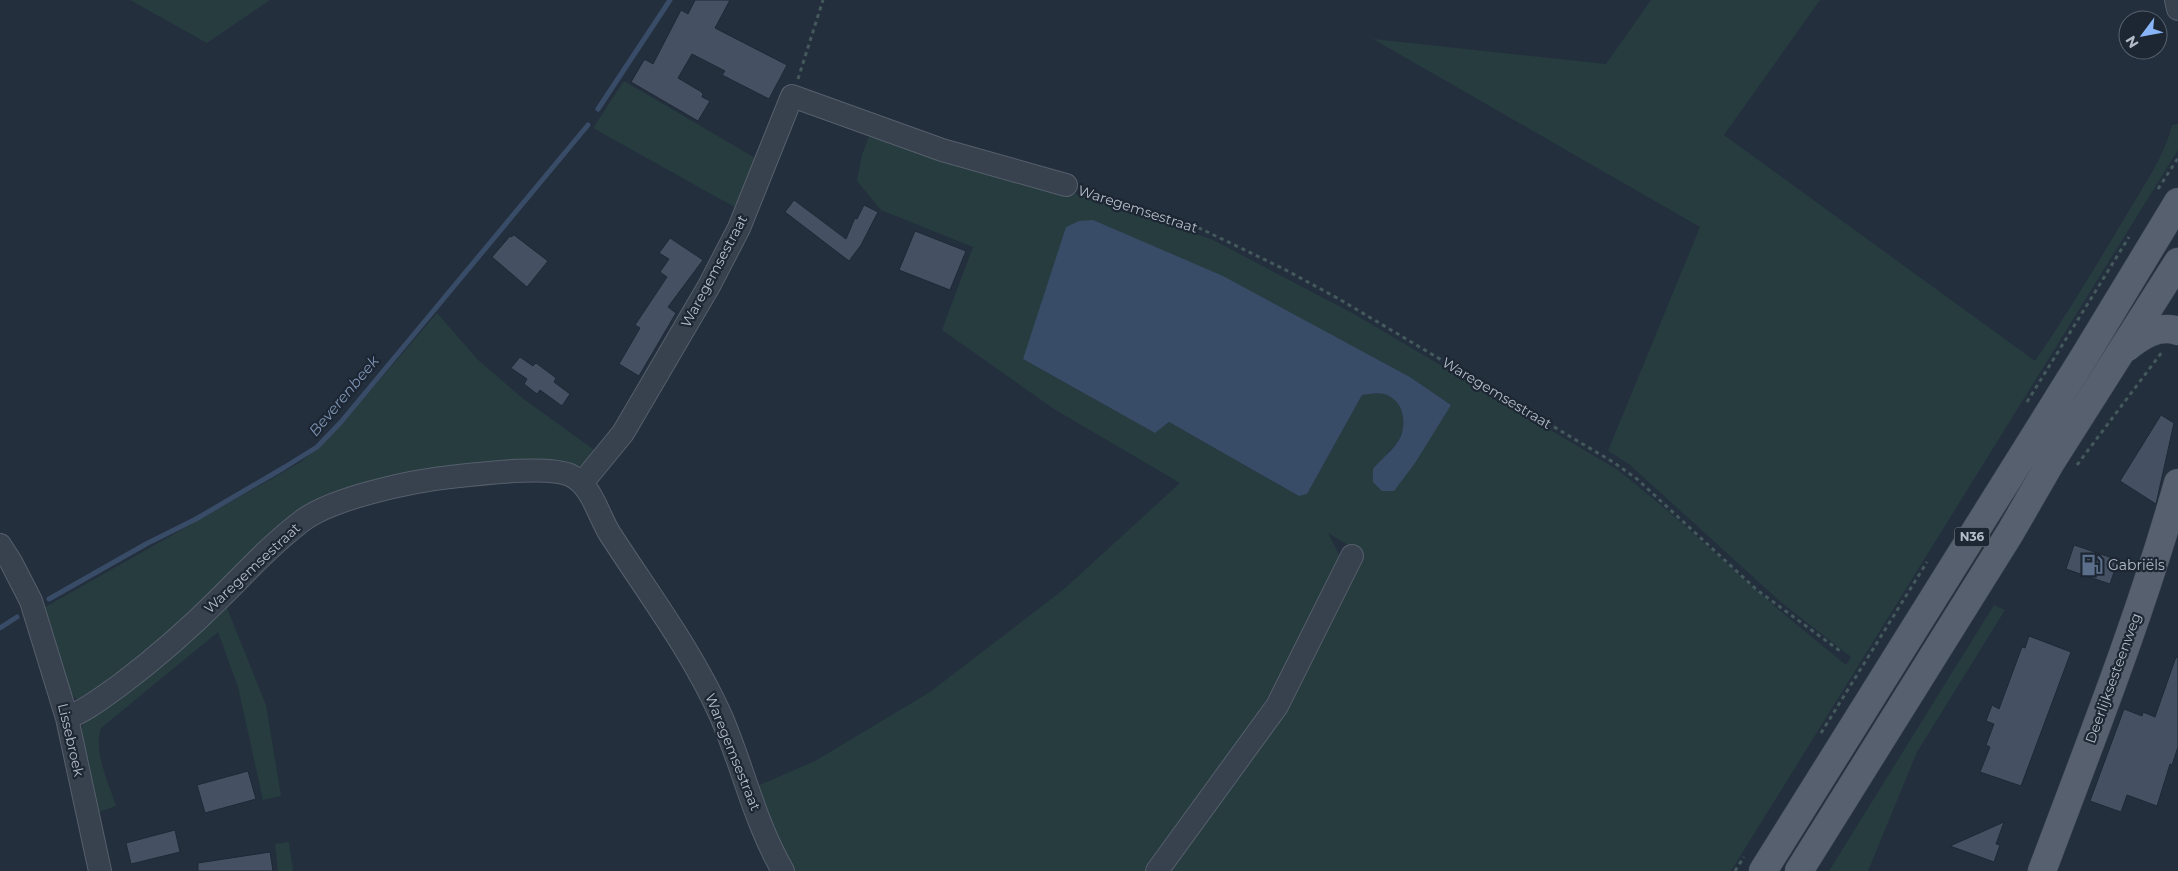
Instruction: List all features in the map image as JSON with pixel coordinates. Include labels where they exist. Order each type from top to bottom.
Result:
[{"type":"main road","name":"N36","points":[[1754,863],[2084,357],[2167,197]]},
{"type":"main road","name":"N36","points":[[1799,871],[2010,533],[2051,462],[2178,262]]},
{"type":"main road","points":[[2122,350],[2156,330],[2166,327],[2178,330]]},
{"type":"main road","name":"Deerlijksesteenweg","points":[[2042,871],[2124,650],[2170,542],[2178,483]]},
{"type":"street","points":[[2176,0],[2178,9]]},
{"type":"street","name":"Waregemsestraat","points":[[582,483],[623,433],[709,286],[739,228],[792,96],[942,150],[1066,186]]},
{"type":"street","name":"Waregemsestraat","points":[[68,718],[84,711],[146,665],[219,599],[286,534],[305,519],[325,509],[357,496],[407,484],[480,473],[542,471],[568,474],[582,483],[608,530],[675,632],[721,715],[770,850],[783,871]]},
{"type":"street","name":"Lissebroek","points":[[0,545],[11,562],[34,610],[68,718],[100,871]]},
{"type":"street","points":[[1157,871],[1277,706],[1352,556]]},
{"type":"path","points":[[792,96],[823,0]]},
{"type":"path","points":[[2167,197],[2178,158]]},
{"type":"path","name":"Waregemsestraat","points":[[1066,186],[1193,225],[1284,269],[1339,299],[1613,462],[1637,478],[1757,590],[1840,651]]},
{"type":"path","points":[[2024,407],[2130,234]]},
{"type":"path","points":[[1817,738],[1933,554]]},
{"type":"path","points":[[1735,871],[1754,863]]},
{"type":"green space","points":[[130,0],[270,0],[207,43]]},
{"type":"green space","points":[[1651,0],[1820,0],[1724,135],[2035,361],[2153,171],[2164,149],[2172,125],[2178,124],[2178,150],[1731,871],[1168,871],[1356,570],[1363,554],[1328,533],[1339,555],[1333,575],[1278,681],[1212,785],[1146,871],[790,871],[755,787],[815,761],[930,692],[1063,590],[1180,483],[1054,409],[942,330],[973,247],[881,210],[857,181],[862,155],[871,131],[977,168],[1098,200],[1213,240],[1354,314],[1618,470],[1668,511],[1779,610],[1846,665],[1851,657],[1782,603],[1629,464],[1608,451],[1700,227],[1373,39],[1606,64]],"holes":[[[1326,332],[1410,377],[1451,405],[1386,454],[1400,437],[1403,424],[1402,412],[1395,401],[1387,394],[1362,395],[1307,494],[1299,496],[1169,422],[1155,433],[1023,359]]]},
{"type":"green space","points":[[624,81],[757,159],[738,209],[593,128]]},
{"type":"green space","points":[[437,313],[477,359],[521,397],[597,452],[597,458],[577,467],[370,487],[219,593],[84,701],[75,698],[65,687],[40,610],[301,462],[341,425]]},
{"type":"green space","points":[[225,603],[266,705],[281,796],[263,800],[238,687],[218,632],[101,728],[99,737],[100,757],[116,806],[96,813],[80,740],[82,726],[90,716]]},
{"type":"green space","points":[[1994,605],[2005,610],[1917,752],[1868,871],[1829,871]]},
{"type":"green space","points":[[289,842],[293,871],[278,871],[275,844]]},
{"type":"water","points":[[1093,220],[1223,276],[1410,377],[1451,405],[1415,463],[1394,491],[1382,491],[1373,482],[1373,469],[1392,450],[1402,431],[1402,411],[1395,400],[1386,394],[1362,395],[1307,494],[1299,496],[1169,422],[1155,433],[1023,359],[1066,227],[1079,221]]},
{"type":"building","points":[[695,0],[730,0],[715,28],[787,65],[769,99],[722,75],[725,71],[692,54],[678,78],[700,91],[703,94],[702,97],[710,101],[698,121],[631,82],[644,60],[653,64],[681,10],[688,14]]},
{"type":"building","points":[[794,200],[846,239],[855,218],[857,219],[864,205],[878,212],[861,245],[849,261],[785,212]]},
{"type":"building","points":[[915,231],[966,251],[950,290],[899,270]]},
{"type":"building","points":[[514,235],[548,261],[527,287],[492,257],[510,236]]},
{"type":"building","points":[[670,238],[703,260],[668,307],[676,313],[639,376],[619,364],[640,328],[635,325],[667,277],[660,272],[669,259],[659,253]]},
{"type":"building","points":[[520,357],[533,366],[536,363],[556,378],[554,382],[570,394],[562,406],[540,390],[537,394],[524,384],[527,379],[511,368]]},
{"type":"building","points":[[2161,415],[2174,423],[2156,504],[2120,481]]},
{"type":"building","points":[[2074,545],[2118,560],[2110,584],[2066,569]]},
{"type":"building","points":[[2029,636],[2071,652],[2021,786],[1980,772],[1990,747],[1986,745],[1994,724],[1986,721],[1992,705],[1999,709],[2022,647],[2025,648]]},
{"type":"building","points":[[2176,657],[2178,658],[2178,747],[2172,765],[2170,764],[2157,806],[2127,795],[2121,812],[2090,801],[2124,709],[2142,716],[2143,712],[2155,717]]},
{"type":"building","points":[[248,771],[256,799],[205,813],[197,785]]},
{"type":"building","points":[[2004,822],[1996,844],[2000,845],[1994,862],[1950,846]]},
{"type":"building","points":[[175,830],[180,852],[131,864],[126,843]]},
{"type":"building","points":[[270,852],[273,871],[198,871],[198,863]]},
{"type":"waterway","name":"Beverenbeek","points":[[598,109],[670,0]]},
{"type":"waterway","name":"Beverenbeek","points":[[49,599],[146,544],[196,519],[317,447],[341,422],[588,125]]},
{"type":"waterway","name":"Beverenbeek","points":[[0,628],[17,617]]},
{"type":"place","name":"Gabriëls","points":[[2092,565]]}]
